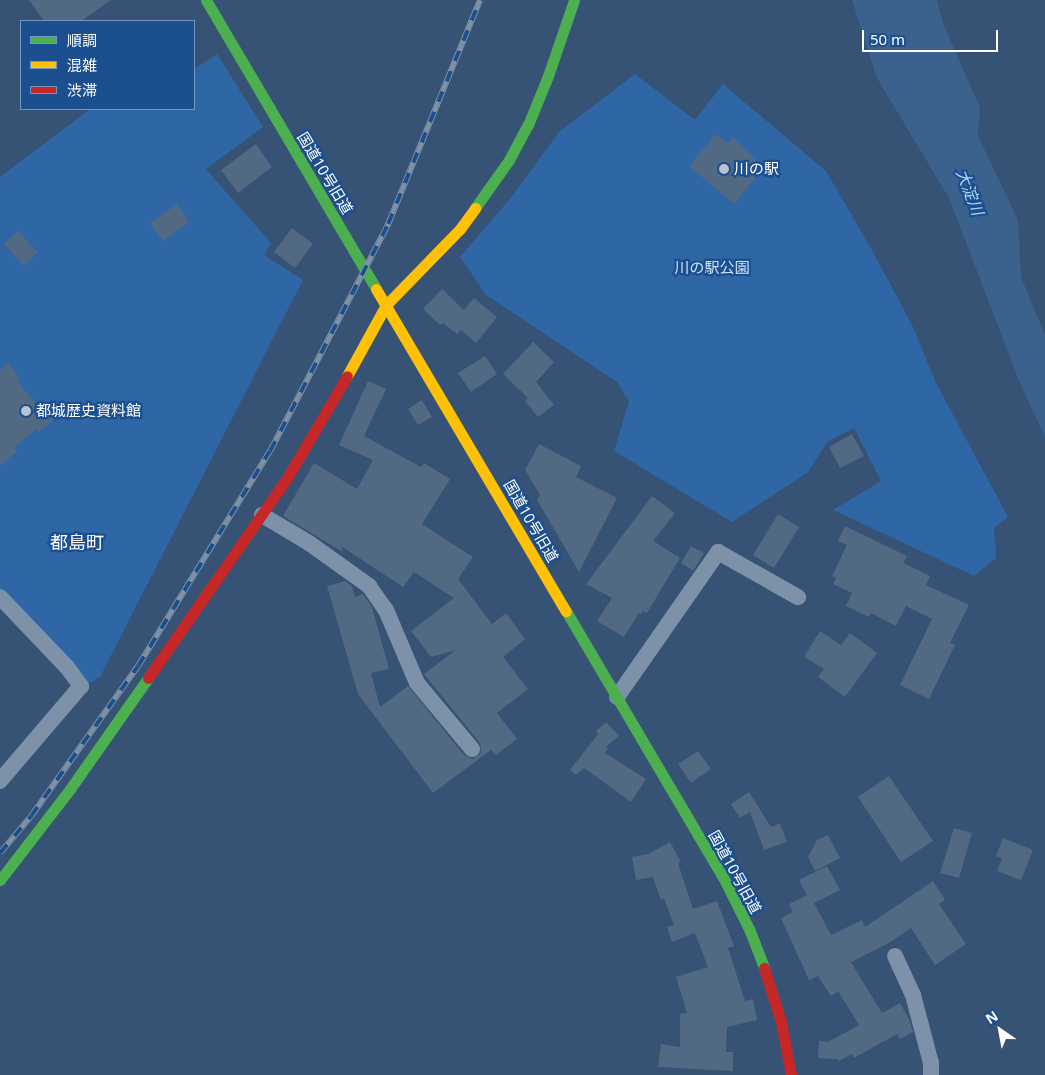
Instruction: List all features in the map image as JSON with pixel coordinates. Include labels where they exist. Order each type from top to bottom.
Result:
[{"type":"street","name":"国道10号旧道","points":[[206,0],[726,883],[750,930],[766,972],[781,1022],[790,1075]]},
{"type":"street","points":[[0,880],[75,782],[287,478],[366,344],[386,305],[460,229],[509,160],[528,125],[548,76],[574,0]]},
{"type":"street","points":[[262,515],[309,543],[369,586],[386,610],[417,683],[472,749]]},
{"type":"street","points":[[616,697],[718,552],[798,597]]},
{"type":"street","points":[[0,597],[67,667],[81,686],[0,782]]},
{"type":"street","points":[[895,956],[913,995],[931,1063],[930,1075]]},
{"type":"green space","points":[[217,54],[263,127],[206,169],[271,243],[264,255],[303,280],[100,677],[80,688],[0,597],[0,177],[89,110],[195,110],[195,68]]},
{"type":"green space","name":"川の駅公園","points":[[635,74],[695,120],[723,84],[826,171],[872,250],[913,327],[936,383],[1008,517],[994,528],[996,558],[974,576],[833,510],[881,481],[854,428],[827,442],[808,472],[732,522],[614,451],[629,402],[617,382],[486,295],[460,257],[513,195],[559,132]]},
{"type":"water","name":"大淀川","points":[[852,0],[937,0],[943,23],[980,108],[978,136],[1018,220],[1021,277],[1045,335],[1045,437],[1019,381],[949,198],[877,78]]},
{"type":"building","points":[[29,0],[111,0],[82,20],[43,20]]},
{"type":"building","name":"川の駅","points":[[716,134],[728,143],[733,137],[756,160],[751,166],[759,173],[734,204],[689,166]]},
{"type":"building","points":[[256,144],[272,167],[238,193],[221,170]]},
{"type":"building","points":[[177,204],[189,222],[163,241],[150,223]]},
{"type":"building","points":[[292,228],[313,244],[295,268],[274,252]]},
{"type":"building","points":[[18,231],[38,253],[24,266],[4,244]]},
{"type":"building","points":[[442,289],[464,310],[474,298],[497,317],[476,343],[461,330],[457,334],[443,323],[440,325],[423,309]]},
{"type":"building","points":[[533,342],[554,362],[536,382],[554,405],[538,417],[525,401],[528,398],[503,374]]},
{"type":"building","points":[[485,356],[497,374],[471,392],[458,373]]},
{"type":"building","name":"都城歴史資料館","points":[[8,363],[20,378],[17,381],[37,405],[42,401],[56,417],[39,432],[36,429],[14,448],[17,451],[0,466],[0,370]]},
{"type":"building","points":[[368,381],[386,389],[364,436],[421,467],[424,463],[450,479],[422,524],[473,557],[458,579],[492,624],[506,613],[525,639],[503,657],[528,689],[497,713],[517,739],[496,755],[491,750],[433,793],[358,694],[327,586],[345,581],[352,586],[355,597],[363,594],[372,607],[389,669],[371,673],[380,707],[408,686],[464,755],[473,759],[481,753],[480,743],[424,674],[456,650],[431,657],[411,631],[454,598],[414,572],[403,587],[341,546],[343,552],[283,516],[314,463],[357,489],[373,460],[339,445]]},
{"type":"building","points":[[422,400],[432,417],[418,425],[408,409]]},
{"type":"building","points":[[852,434],[864,456],[840,468],[829,447]]},
{"type":"building","points":[[539,444],[581,466],[576,477],[617,498],[579,572],[537,500],[540,495],[525,470]]},
{"type":"building","points":[[652,496],[675,513],[653,541],[680,558],[647,613],[643,611],[641,614],[639,613],[624,637],[597,621],[612,598],[586,584]]},
{"type":"building","points":[[778,514],[799,527],[774,568],[753,555]]},
{"type":"building","points":[[845,526],[907,556],[903,563],[930,576],[926,585],[969,605],[950,643],[955,645],[929,699],[900,685],[932,619],[906,606],[896,626],[871,613],[869,617],[846,606],[852,593],[833,584],[836,578],[832,576],[847,545],[838,541]]},
{"type":"building","points":[[691,546],[704,553],[693,571],[681,563]]},
{"type":"building","points":[[820,631],[841,645],[850,633],[877,653],[845,697],[818,677],[824,669],[804,657]]},
{"type":"building","points":[[606,722],[619,736],[606,747],[608,749],[605,753],[646,779],[631,802],[584,768],[576,775],[570,770],[598,734],[596,731]]},
{"type":"building","points":[[698,751],[711,769],[691,783],[678,764]]},
{"type":"building","points":[[889,776],[933,841],[901,862],[858,797]]},
{"type":"building","points":[[749,792],[771,827],[780,823],[787,842],[764,850],[750,812],[740,818],[731,804]]},
{"type":"building","points":[[954,828],[972,833],[959,878],[940,873]]},
{"type":"building","points":[[828,835],[840,858],[815,871],[808,857],[817,840]]},
{"type":"building","points":[[1003,838],[1033,850],[1021,880],[997,871],[1002,858],[996,856]]},
{"type":"building","points":[[670,842],[681,862],[678,863],[693,909],[717,901],[734,946],[728,948],[745,1001],[753,999],[757,1020],[727,1027],[726,1052],[733,1052],[733,1071],[658,1067],[661,1044],[680,1047],[680,1014],[687,1013],[676,977],[708,967],[695,933],[672,942],[667,927],[674,925],[664,899],[661,900],[653,877],[636,880],[632,857],[648,854]]},
{"type":"building","points":[[827,866],[840,890],[814,903],[831,935],[862,920],[865,927],[933,881],[945,900],[939,904],[966,944],[935,965],[911,928],[887,944],[851,962],[882,1013],[900,1003],[910,1021],[913,1032],[900,1039],[897,1034],[854,1058],[852,1054],[839,1061],[837,1059],[818,1058],[819,1041],[828,1042],[859,1025],[838,991],[831,996],[818,976],[809,980],[781,918],[793,912],[789,904],[807,895],[799,880]]},
{"type":"railway","points":[[0,853],[31,816],[138,666],[270,451],[388,224],[480,0]]},
{"type":"traffic: fast","points":[[206,0],[376,289]]},
{"type":"traffic: fast","points":[[475,208],[509,160],[528,125],[548,76],[574,0]]},
{"type":"traffic: fast","points":[[566,611],[726,883],[750,931],[764,968]]},
{"type":"traffic: fast","points":[[0,880],[70,789],[148,678]]},
{"type":"traffic: slow","points":[[347,376],[386,305],[460,229],[475,208]]},
{"type":"traffic: slow","points":[[376,289],[566,611]]},
{"type":"traffic: jam","points":[[148,678],[287,478],[347,376]]},
{"type":"traffic: jam","points":[[764,968],[781,1022],[791,1075]]},
{"type":"place","name":"川の駅","points":[[724,169]]},
{"type":"place","name":"都城歴史資料館","points":[[26,411]]},
{"type":"district","name":"都島町","points":[[77,542]]}]
